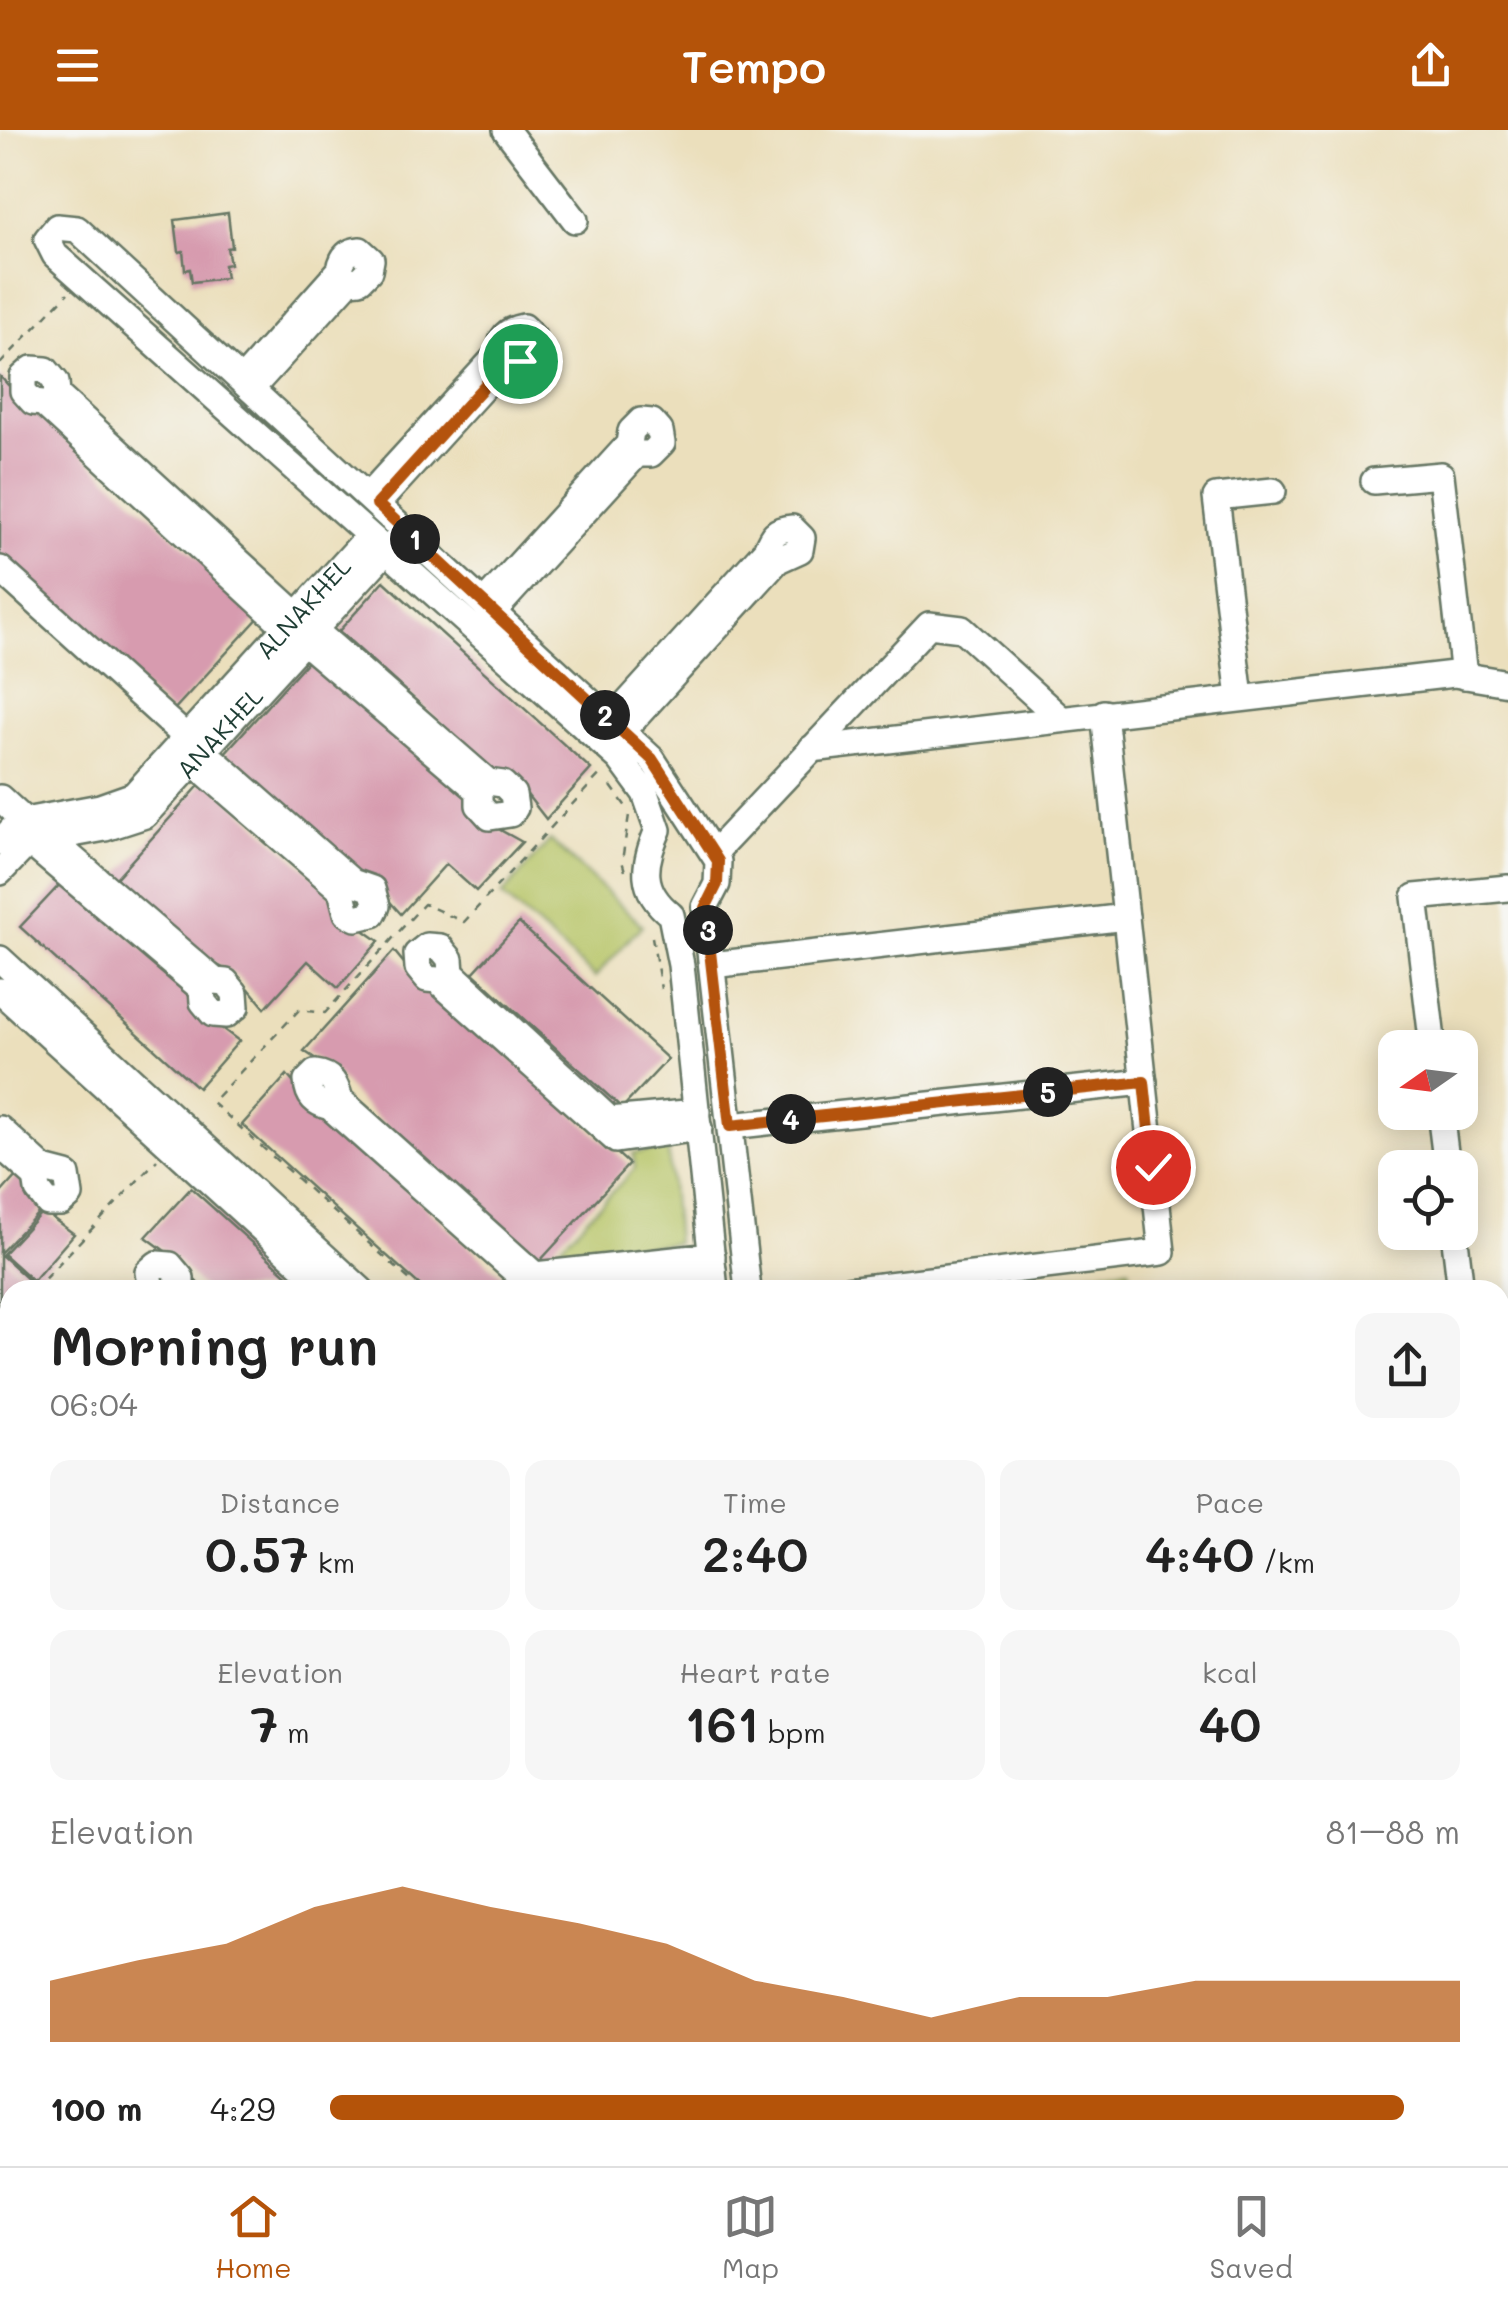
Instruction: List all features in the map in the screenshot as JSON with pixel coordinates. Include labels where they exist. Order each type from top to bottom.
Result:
[{"type":"street","points":[[506,130],[575,220]]},
{"type":"street","points":[[714,1272],[697,1112],[661,919],[646,883],[646,858],[658,830],[645,793],[620,759],[55,255],[47,239],[49,233],[62,226],[77,229],[652,759],[708,846],[717,884],[705,908],[747,1280]]},
{"type":"street","points":[[351,250],[360,250],[371,260],[369,271],[360,280],[348,281],[247,385],[340,270],[341,260],[351,250]]},
{"type":"street","points":[[523,327],[533,337],[531,349],[520,361],[507,361],[373,500],[500,352],[501,339],[511,329],[523,327]]},
{"type":"street","points":[[32,369],[46,370],[56,382],[57,396],[299,628],[488,782],[503,784],[513,794],[515,808],[510,814],[490,817],[479,805],[479,791],[43,403],[33,402],[24,390],[23,377],[32,369]]},
{"type":"street","points":[[641,421],[652,422],[660,431],[662,443],[650,454],[638,454],[488,607],[630,444],[631,431],[641,421]]},
{"type":"street","points":[[1374,481],[1441,475],[1464,676]]},
{"type":"street","points":[[1240,698],[1216,497],[1273,492]]},
{"type":"street","points":[[792,528],[802,538],[800,550],[778,560],[617,726],[766,550],[772,536],[780,529],[792,528]]},
{"type":"street","points":[[377,544],[405,530]]},
{"type":"street","name":"ALNAKHEL","points":[[19,831],[134,796],[190,749],[377,544]]},
{"type":"street","points":[[0,570],[190,749],[341,890],[347,913],[356,918],[373,914],[377,906],[372,888],[352,882],[190,749],[0,589]]},
{"type":"street","points":[[708,846],[811,748],[929,625],[962,629],[1060,718]]},
{"type":"street","points":[[811,748],[1464,676],[1508,682]]},
{"type":"street","points":[[960,1280],[1162,1252],[1104,713]]},
{"type":"street","points":[[0,798],[19,831],[202,988],[203,1002],[213,1014],[226,1015],[236,1006],[235,993],[226,982],[216,981],[19,831]]},
{"type":"street","points":[[0,872],[19,831]]},
{"type":"street","points":[[653,841],[679,831],[708,846]]},
{"type":"street","points":[[1431,1030],[1416,897],[1508,888]]},
{"type":"street","points":[[661,919],[705,908]]},
{"type":"street","points":[[712,965],[1126,918]]},
{"type":"street","points":[[697,1112],[610,1120],[451,973],[450,960],[440,946],[427,946],[418,954],[418,968],[427,979],[437,980],[616,1140],[697,1112],[705,1104],[710,1147],[715,1152],[720,1148],[720,1127],[728,1118],[1144,1082]]},
{"type":"street","points":[[0,960],[350,1280]]},
{"type":"street","points":[[0,990],[317,1280]]},
{"type":"street","points":[[525,1280],[330,1107],[318,1104],[308,1094],[306,1081],[314,1073],[326,1074],[336,1084],[340,1100],[535,1274],[714,1272]]},
{"type":"street","points":[[0,1130],[44,1168],[67,1175],[70,1195],[61,1204],[48,1203],[38,1190],[36,1177],[0,1145]]},
{"type":"street","points":[[709,1227],[719,1186],[727,1186],[741,1235]]},
{"type":"street","points":[[1456,1250],[1460,1280]]},
{"type":"street","points":[[150,1280],[148,1272],[158,1264],[170,1265],[180,1280]]},
{"type":"street","points":[[617,1280],[714,1272]]},
{"type":"path","points":[[0,364],[72,291]]},
{"type":"path","points":[[602,772],[630,812],[622,862],[626,875]]},
{"type":"path","points":[[661,919],[662,995]]},
{"type":"path","points":[[212,1102],[409,1280]]},
{"type":"path","points":[[43,1280],[160,1157]]},
{"type":"green space","points":[[550,840],[642,925],[595,977],[502,895]]},
{"type":"green space","points":[[668,1149],[676,1243],[550,1257],[635,1168],[633,1153]]},
{"type":"green space","points":[[1129,1268],[1130,1280],[1034,1280]]},
{"type":"building","points":[[228,213],[232,247],[227,248],[230,264],[224,265],[226,278],[192,282],[190,269],[185,270],[183,251],[179,252],[175,220]]},
{"type":"building","points":[[0,376],[24,403],[262,614],[171,713],[0,558]]},
{"type":"building","points":[[384,581],[591,769],[546,819],[521,787],[486,764],[339,631]]},
{"type":"building","points":[[314,654],[462,788],[484,821],[522,842],[476,891],[446,864],[401,914],[374,884],[224,754]]},
{"type":"building","points":[[206,778],[324,885],[348,919],[379,941],[338,988],[308,961],[265,1008],[240,978],[202,956],[116,878]]},
{"type":"building","points":[[66,878],[184,984],[208,1018],[239,1041],[198,1088],[20,927]]},
{"type":"building","points":[[519,923],[668,1059],[622,1108],[473,973]]},
{"type":"building","points":[[394,951],[420,983],[451,1004],[629,1164],[538,1263],[360,1102],[334,1071],[304,1051]]},
{"type":"building","points":[[287,1075],[310,1103],[507,1280],[414,1280],[242,1125]]},
{"type":"building","points":[[17,1175],[42,1209],[0,1253],[0,1194]]},
{"type":"building","points":[[191,1188],[293,1280],[195,1280],[176,1259],[146,1237]]},
{"type":"building","points":[[43,1211],[74,1234],[34,1280],[3,1254]]},
{"type":"building","points":[[0,1254],[29,1280],[0,1280]]},
{"type":"route","points":[[520,361],[507,361],[377,504],[652,759],[718,861],[717,884],[705,908],[730,1126],[1144,1082],[1153,1167]]}]
